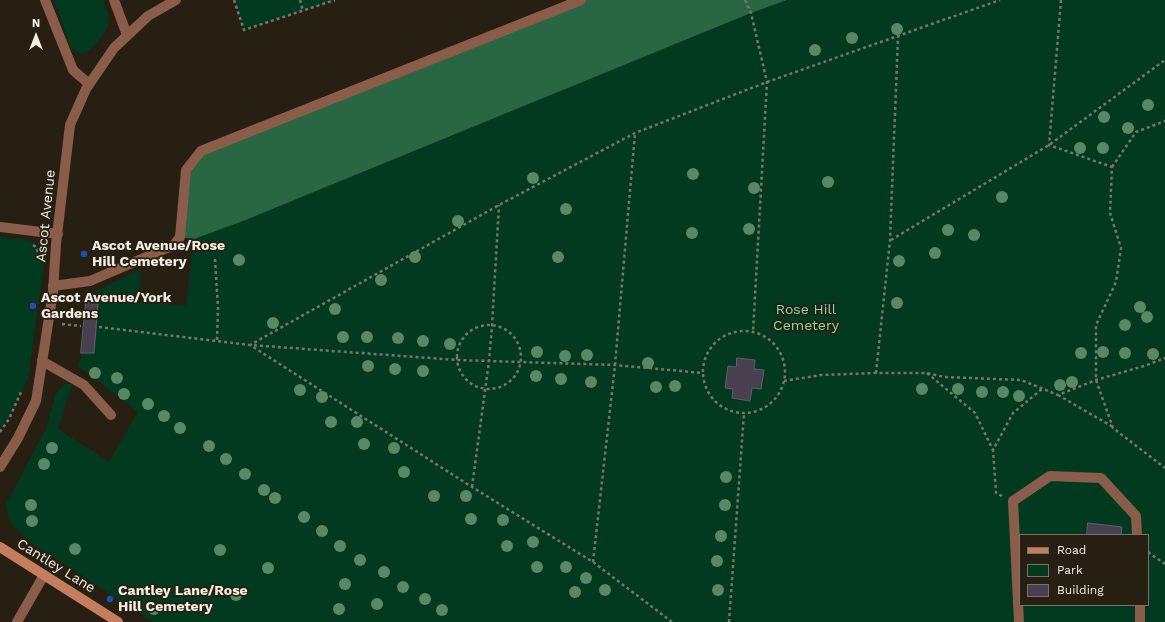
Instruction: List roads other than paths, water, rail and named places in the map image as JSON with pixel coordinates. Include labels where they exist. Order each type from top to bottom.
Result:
[{"type":"main road","name":"Cantley Lane","points":[[0,547],[118,622]]},
{"type":"street","points":[[45,0],[73,70],[89,84]]},
{"type":"street","points":[[114,0],[127,35]]},
{"type":"street","name":"Ascot Avenue","points":[[0,467],[18,438],[36,401],[53,286],[56,244],[70,125],[89,84],[114,48],[148,16],[176,0]]},
{"type":"street","points":[[53,286],[90,280],[174,245],[180,237],[186,170],[201,151],[580,0]]},
{"type":"street","points":[[0,227],[58,234]]},
{"type":"street","points":[[42,361],[84,385],[111,415]]},
{"type":"street","points":[[1019,622],[1013,501],[1050,476],[1101,478],[1136,516],[1137,534]]},
{"type":"street","points":[[17,622],[44,575]]},
{"type":"street","points":[[1140,606],[1140,622]]},
{"type":"place","name":"Ascot Avenue/Rose Hill Cemetery","points":[[84,254]]},
{"type":"place","name":"Ascot Avenue/York Gardens","points":[[33,306]]},
{"type":"place","name":"Cantley Lane/Rose Hill Cemetery","points":[[110,599]]},
{"type":"park label","name":"Rose Hill Cemetery","points":[[806,318]]}]
